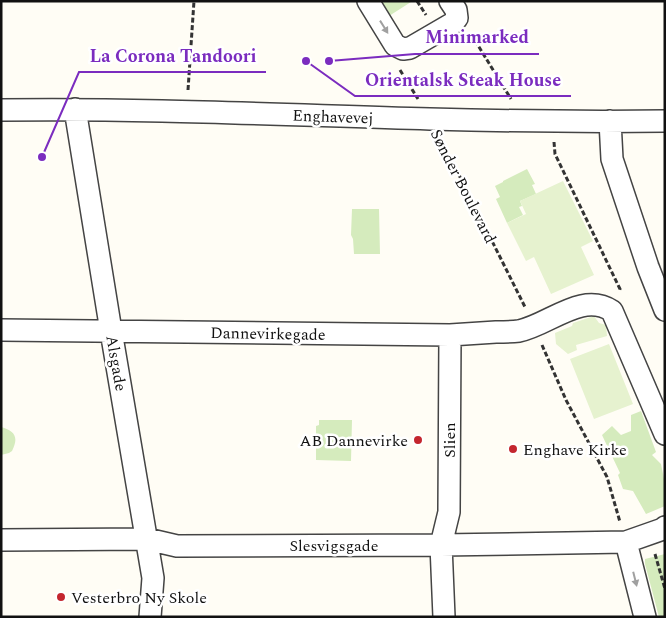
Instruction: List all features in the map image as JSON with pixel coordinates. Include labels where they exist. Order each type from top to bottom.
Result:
[{"type":"street","points":[[368,1],[395,44],[402,49],[410,48],[453,23],[457,18],[453,6]]},
{"type":"street","name":"Enghavevej","points":[[1,110],[76,109],[430,119],[665,121]]},
{"type":"street","name":"Alsgade","points":[[76,109],[153,578],[150,617]]},
{"type":"street","points":[[610,121],[612,159],[648,267],[665,310]]},
{"type":"street","points":[[534,326],[581,305],[593,303],[606,306],[612,311],[665,434]]},
{"type":"street","name":"Dannevirkegade","points":[[1,330],[450,335],[518,331],[534,326]]},
{"type":"street","name":"Slien","points":[[444,617],[442,544],[449,512],[450,335]]},
{"type":"street","name":"Slesvigsgade","points":[[1,540],[147,539],[177,546],[626,542],[657,530]]},
{"type":"street","points":[[626,542],[644,617]]},
{"type":"path","points":[[188,72],[194,1]]},
{"type":"path","points":[[453,6],[524,120]]},
{"type":"path","name":"Sønder Boulevard","points":[[402,49],[398,67],[430,119],[534,326],[566,400],[606,478],[626,542]]},
{"type":"path","points":[[553,121],[556,154],[620,289],[612,311]]},
{"type":"path","points":[[657,530],[665,589]]},
{"type":"green space","points":[[380,1],[410,1],[411,2],[389,16]]},
{"type":"green space","points":[[527,169],[535,184],[532,185],[536,194],[520,201],[522,206],[519,207],[523,215],[507,223],[496,199],[500,197],[495,186]]},
{"type":"green space","points":[[563,181],[593,241],[581,247],[594,275],[551,294],[534,257],[526,261],[507,223],[526,214],[520,201]]},
{"type":"green space","points":[[352,209],[379,209],[380,254],[354,254],[351,235]]},
{"type":"green space","points":[[594,316],[599,323],[606,325],[607,336],[576,345],[577,350],[568,354],[556,344],[555,333],[572,326],[573,323]]},
{"type":"green space","points":[[609,344],[633,404],[594,419],[570,359]]},
{"type":"green space","points":[[641,411],[656,452],[652,455],[661,464],[665,484],[665,506],[646,514],[633,491],[623,489],[618,475],[620,473],[602,435],[612,426],[621,435],[631,431],[631,415]]},
{"type":"green space","points":[[319,420],[352,420],[351,461],[316,460],[316,426],[319,425]]},
{"type":"green space","points":[[1,427],[10,430],[14,435],[15,442],[12,451],[1,455]]},
{"type":"green space","points":[[665,554],[665,617],[659,617],[645,559]]},
{"type":"place","name":"Orientalsk Steak House","points":[[306,61]]},
{"type":"place","name":"Minimarked","points":[[329,61]]},
{"type":"place","name":"La Corona Tandoori","points":[[42,157]]},
{"type":"place","name":"AB Dannevirke","points":[[418,440]]},
{"type":"place","name":"Enghave Kirke","points":[[513,449]]},
{"type":"place","name":"Vesterbro Ny Skole","points":[[61,597]]}]
